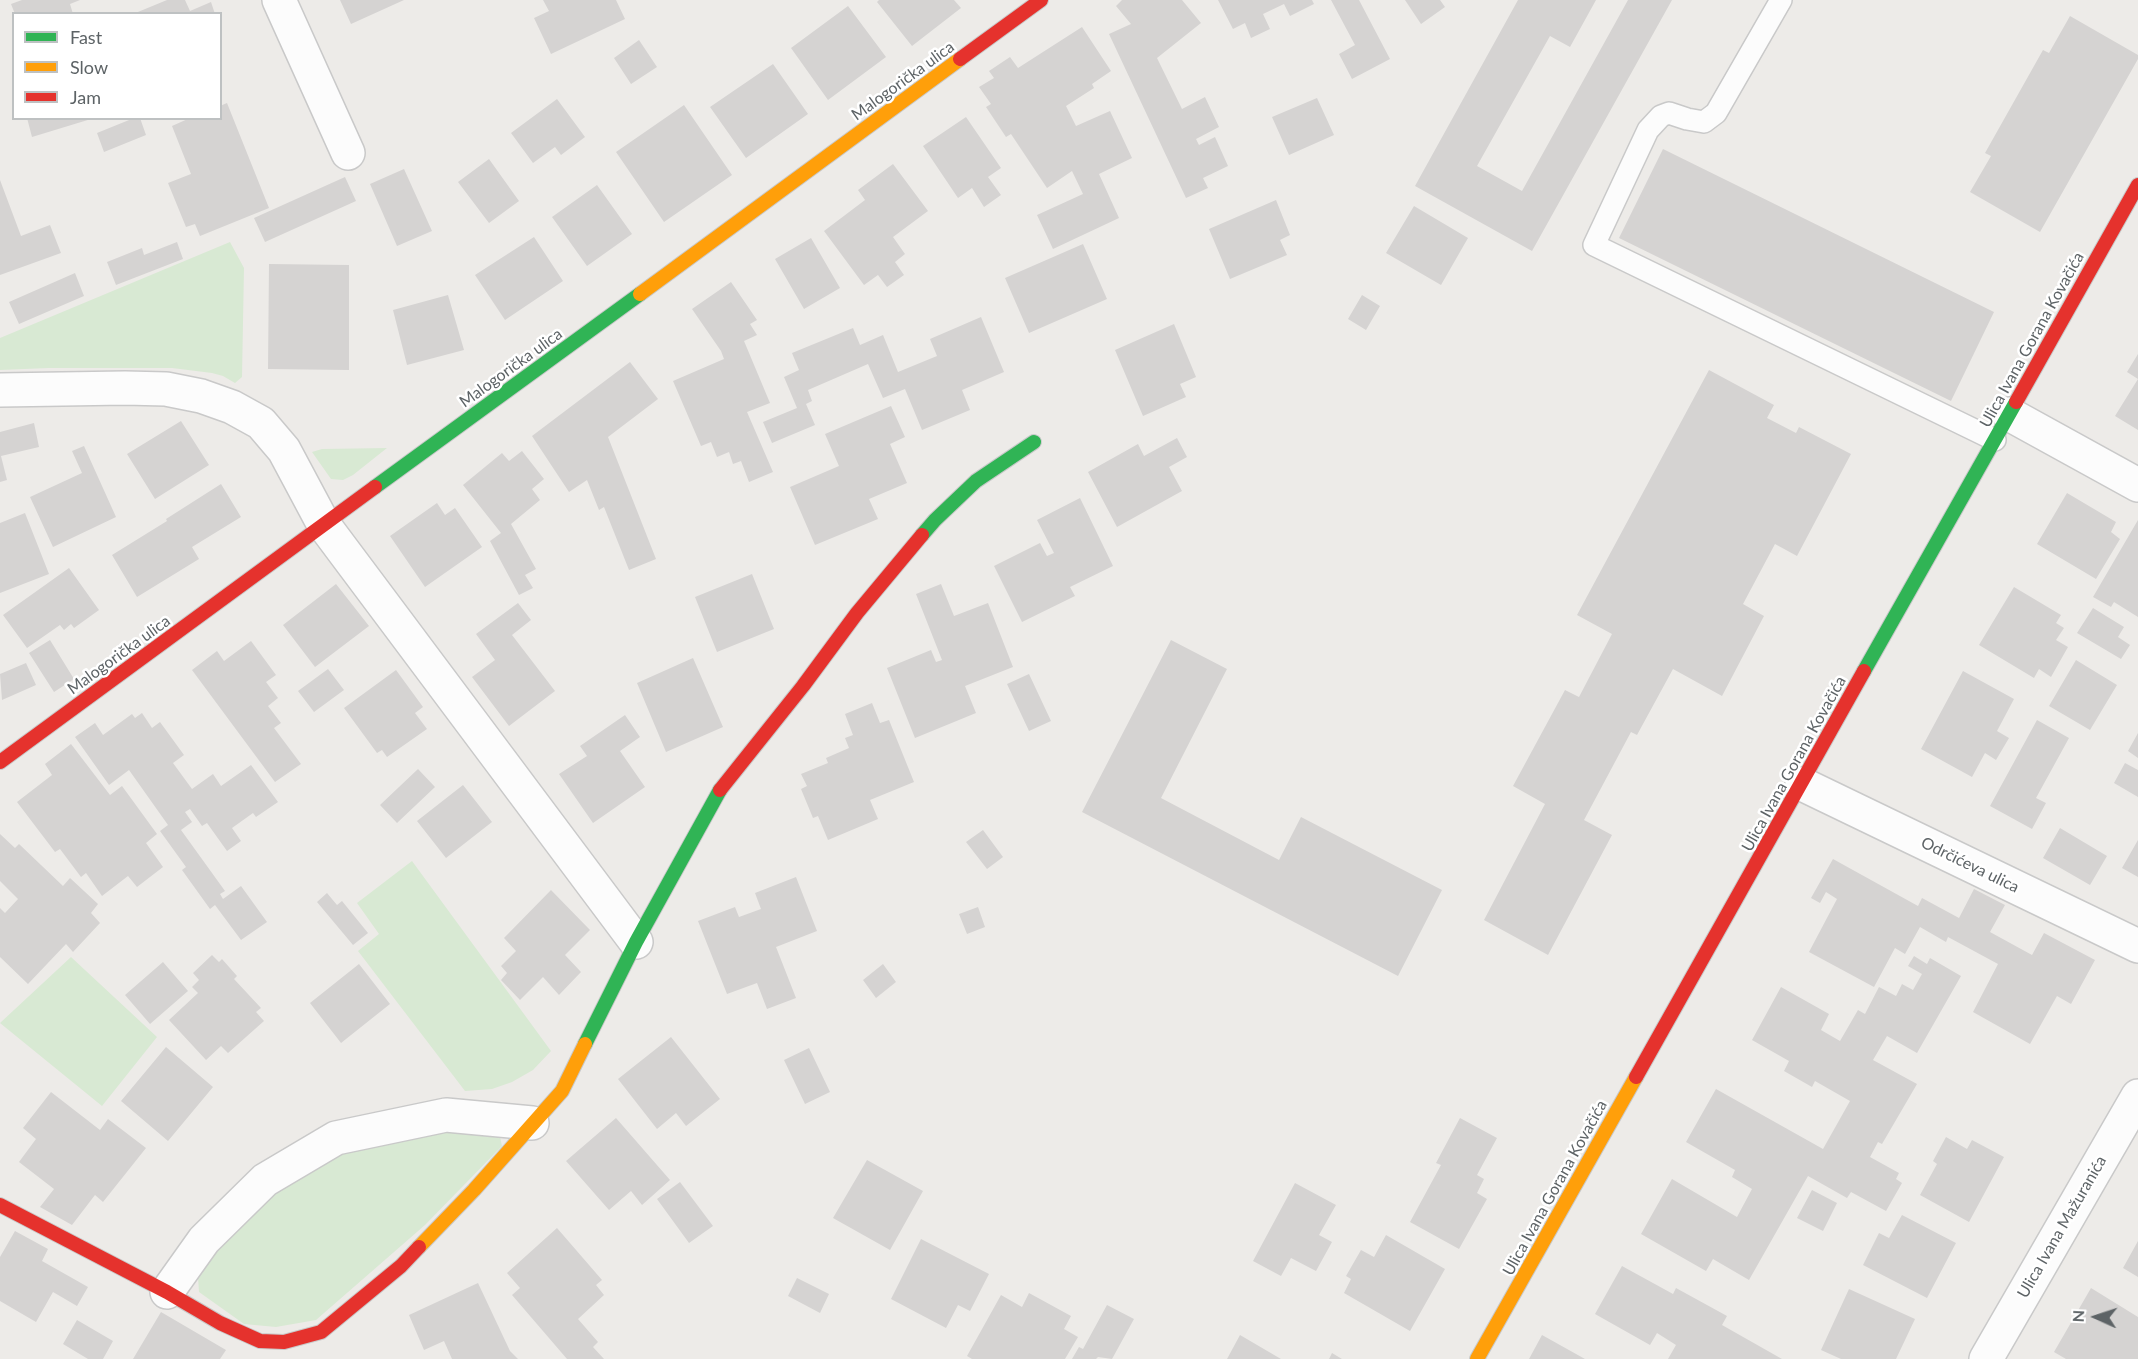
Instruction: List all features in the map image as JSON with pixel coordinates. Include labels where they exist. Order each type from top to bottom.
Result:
[{"type":"street","points":[[279,0],[348,153]]},
{"type":"street","name":"Malogorička ulica","points":[[0,762],[1041,0]]},
{"type":"street","name":"Ulica Ivana Gorana Kovačića","points":[[1477,1359],[2138,185]]},
{"type":"street","points":[[0,390],[166,389],[201,396],[231,407],[261,423],[284,450],[324,525],[636,942]]},
{"type":"street","points":[[2002,427],[2138,485]]},
{"type":"street","points":[[0,1205],[167,1292],[220,1323],[260,1341],[284,1342],[321,1332],[401,1266],[474,1190],[562,1091],[636,942],[722,786],[803,686],[857,613],[935,520],[976,481],[1034,442]]},
{"type":"street","name":"Odrčićeva ulica","points":[[1802,784],[2138,946]]},
{"type":"street","name":"Ulica Ivana Mažuranića","points":[[1986,1359],[2138,1096]]},
{"type":"street","points":[[167,1292],[204,1240],[265,1180],[336,1137],[446,1115],[532,1123]]},
{"type":"lane","points":[[1781,0],[1716,113],[1710,119],[1697,122],[1669,113],[1660,116],[1648,130],[1594,245],[2002,427]]},
{"type":"green space","points":[[230,242],[244,268],[242,377],[235,383],[212,373],[172,368],[0,370],[0,338]]},
{"type":"green space","points":[[387,448],[353,475],[343,480],[331,479],[312,452],[322,449]]},
{"type":"green space","points":[[412,861],[551,1051],[533,1070],[512,1082],[492,1089],[465,1091],[358,951],[379,934],[357,903]]},
{"type":"green space","points":[[71,957],[157,1037],[102,1106],[0,1023]]},
{"type":"green space","points":[[440,1132],[499,1132],[502,1146],[425,1225],[316,1320],[276,1327],[244,1324],[199,1292],[198,1277],[216,1243],[257,1207],[301,1174],[342,1153]]},
{"type":"building","points":[[22,0],[80,0],[70,4],[72,12],[14,12],[11,4]]},
{"type":"building","points":[[167,0],[185,0],[190,11],[211,2],[214,12],[138,12]]},
{"type":"building","points":[[340,0],[404,0],[351,24]]},
{"type":"building","points":[[543,0],[616,0],[625,19],[551,54],[534,18],[549,11]]},
{"type":"building","points":[[879,0],[954,0],[961,8],[912,46],[877,2]]},
{"type":"building","points":[[1122,0],[1182,0],[1201,23],[1157,58],[1182,109],[1205,97],[1219,127],[1196,139],[1199,145],[1215,137],[1228,166],[1203,178],[1208,188],[1186,198],[1109,34],[1131,24],[1116,6]]},
{"type":"building","points":[[1218,0],[1312,0],[1314,4],[1290,16],[1284,4],[1263,14],[1270,29],[1251,38],[1245,23],[1233,29]]},
{"type":"building","points":[[1331,0],[1359,0],[1390,59],[1352,79],[1339,54],[1355,45]]},
{"type":"building","points":[[1405,0],[1440,0],[1445,7],[1421,24]]},
{"type":"building","points":[[1518,0],[1596,0],[1570,47],[1550,36],[1477,166],[1522,191],[1628,0],[1672,0],[1532,251],[1415,186]]},
{"type":"building","points":[[848,6],[886,57],[828,100],[791,48]]},
{"type":"building","points":[[2070,16],[2138,55],[2138,59],[2040,232],[1970,192],[1991,156],[1985,153],[2043,50],[2049,53]]},
{"type":"building","points":[[1082,27],[1111,71],[1092,84],[1094,88],[1066,106],[1076,126],[1110,111],[1132,158],[1099,174],[1119,218],[1053,249],[1037,215],[1083,194],[1072,171],[1047,188],[1011,134],[1006,137],[986,107],[991,104],[979,87],[994,78],[989,71],[1010,57],[1018,68]]},
{"type":"building","points":[[639,40],[657,67],[631,84],[614,58]]},
{"type":"building","points":[[773,64],[808,114],[746,158],[710,107]]},
{"type":"building","points":[[1317,98],[1334,135],[1289,155],[1272,117]]},
{"type":"building","points":[[557,99],[585,137],[561,155],[555,147],[533,163],[511,133]]},
{"type":"building","points":[[227,103],[269,208],[200,236],[195,224],[186,227],[168,183],[191,174],[172,126],[186,120],[222,120],[222,105]]},
{"type":"building","points":[[684,105],[732,175],[664,222],[616,152]]},
{"type":"building","points":[[966,117],[1001,168],[988,177],[1001,195],[984,207],[972,188],[958,198],[923,146]]},
{"type":"building","points":[[28,120],[88,120],[32,137]]},
{"type":"building","points":[[129,120],[141,120],[146,135],[104,152],[97,133]]},
{"type":"building","points":[[1663,149],[1994,312],[1951,401],[1619,238]]},
{"type":"building","points":[[489,159],[519,201],[489,223],[458,182]]},
{"type":"building","points":[[893,164],[928,211],[893,237],[905,254],[895,262],[904,275],[887,287],[878,275],[864,285],[824,231],[865,200],[858,190]]},
{"type":"building","points":[[404,169],[432,231],[397,246],[370,184]]},
{"type":"building","points":[[345,177],[356,201],[265,242],[254,218]]},
{"type":"building","points":[[0,180],[21,236],[50,225],[61,253],[0,275]]},
{"type":"building","points":[[597,185],[632,234],[587,266],[552,217]]},
{"type":"building","points":[[1276,200],[1290,235],[1280,240],[1287,255],[1230,279],[1209,229]]},
{"type":"building","points":[[1414,206],[1468,238],[1441,285],[1386,253]]},
{"type":"building","points":[[534,237],[563,281],[505,320],[475,275]]},
{"type":"building","points":[[811,238],[840,288],[804,309],[775,259]]},
{"type":"building","points":[[177,242],[183,259],[116,285],[107,262],[142,248],[144,255]]},
{"type":"building","points":[[1083,244],[1107,299],[1029,333],[1005,278]]},
{"type":"building","points":[[269,264],[349,265],[349,370],[268,369]]},
{"type":"building","points":[[75,273],[84,296],[19,324],[9,302]]},
{"type":"building","points":[[731,282],[757,320],[750,324],[757,335],[744,341],[770,403],[747,412],[773,472],[749,482],[741,461],[733,464],[729,452],[717,457],[711,442],[701,446],[673,381],[724,359],[692,309]]},
{"type":"building","points":[[448,295],[464,350],[407,365],[393,310]]},
{"type":"building","points":[[1362,295],[1380,306],[1366,330],[1348,319]]},
{"type":"building","points":[[981,317],[1004,372],[962,390],[970,410],[922,430],[905,389],[883,398],[868,364],[808,390],[812,401],[806,404],[815,425],[772,443],[763,422],[797,408],[784,377],[799,370],[792,353],[853,328],[860,345],[883,335],[898,372],[937,356],[930,339]]},
{"type":"building","points":[[1174,324],[1196,377],[1180,384],[1186,397],[1143,416],[1115,350]]},
{"type":"building","points":[[2138,354],[2138,379],[2127,372]]},
{"type":"building","points":[[630,362],[658,399],[608,437],[656,559],[629,570],[604,507],[599,510],[587,480],[569,492],[532,436]]},
{"type":"building","points":[[1709,370],[1774,405],[1767,418],[1796,433],[1799,427],[1851,454],[1797,556],[1775,544],[1743,604],[1764,616],[1722,696],[1673,669],[1637,735],[1631,732],[1584,820],[1612,835],[1548,955],[1484,920],[1545,804],[1513,786],[1565,690],[1579,697],[1612,634],[1577,615]]},
{"type":"building","points":[[2138,379],[2138,430],[2115,416]]},
{"type":"building","points":[[891,406],[905,437],[890,444],[907,483],[869,499],[878,519],[815,545],[790,487],[839,466],[825,434]]},
{"type":"building","points":[[181,421],[209,465],[155,499],[127,454]]},
{"type":"building","points":[[34,423],[39,447],[1,456],[7,480],[0,482],[0,432]]},
{"type":"building","points":[[1177,438],[1187,457],[1169,467],[1182,491],[1117,527],[1088,472],[1138,444],[1144,456]]},
{"type":"building","points":[[84,446],[116,517],[53,547],[30,497],[82,473],[72,451]]},
{"type":"building","points":[[522,451],[544,479],[532,489],[540,500],[511,524],[536,569],[525,575],[533,588],[519,595],[490,541],[501,533],[463,485],[502,453],[509,461]]},
{"type":"building","points":[[221,484],[241,517],[192,547],[199,559],[137,597],[112,555]]},
{"type":"building","points":[[2067,493],[2116,522],[2111,532],[2120,539],[2096,579],[2037,544]]},
{"type":"building","points":[[1080,498],[1113,566],[1070,587],[1075,596],[1022,622],[994,566],[1040,543],[1047,556],[1054,553],[1037,520]]},
{"type":"building","points":[[437,503],[445,515],[455,508],[482,547],[425,587],[390,536]]},
{"type":"building","points":[[25,513],[49,574],[0,593],[0,523]]},
{"type":"building","points":[[2138,520],[2138,617],[2114,602],[2111,607],[2093,597]]},
{"type":"building","points":[[69,568],[99,610],[74,628],[71,624],[64,630],[60,625],[27,648],[3,615]]},
{"type":"building","points":[[752,574],[774,629],[717,652],[695,597]]},
{"type":"building","points":[[336,584],[369,626],[315,667],[283,625]]},
{"type":"building","points":[[941,584],[954,616],[988,603],[1013,667],[965,686],[976,713],[915,738],[887,668],[931,650],[936,662],[942,660],[916,594]]},
{"type":"building","points":[[2014,587],[2061,615],[2056,623],[2064,628],[2056,640],[2068,647],[2051,677],[2039,669],[2034,678],[1979,645]]},
{"type":"building","points":[[518,603],[531,620],[512,635],[555,691],[509,726],[472,677],[495,660],[476,634]]},
{"type":"building","points":[[2093,608],[2124,627],[2118,637],[2130,645],[2121,659],[2077,633]]},
{"type":"building","points":[[50,640],[74,679],[54,692],[29,653]]},
{"type":"building","points":[[1171,640],[1227,669],[1161,798],[1279,860],[1301,817],[1442,890],[1398,976],[1082,812]]},
{"type":"building","points":[[251,641],[276,675],[266,682],[278,698],[268,706],[281,723],[274,728],[301,764],[275,782],[192,670],[217,651],[224,661]]},
{"type":"building","points":[[693,658],[723,727],[666,752],[637,683]]},
{"type":"building","points":[[2076,660],[2117,685],[2090,730],[2049,706]]},
{"type":"building","points":[[26,663],[36,685],[2,700],[0,674]]},
{"type":"building","points":[[328,669],[344,690],[314,712],[298,691]]},
{"type":"building","points":[[396,670],[423,707],[415,713],[427,729],[387,757],[382,750],[377,753],[344,708]]},
{"type":"building","points":[[1963,671],[2014,699],[1997,731],[2009,738],[1996,760],[1985,753],[1972,777],[1921,749]]},
{"type":"building","points":[[1029,674],[1051,721],[1029,731],[1007,684]]},
{"type":"building","points":[[872,703],[880,723],[889,720],[914,782],[870,800],[878,819],[828,840],[818,816],[813,818],[801,789],[807,786],[801,774],[828,763],[826,758],[849,748],[845,738],[853,735],[845,714]]},
{"type":"building","points":[[142,713],[152,728],[160,722],[184,755],[173,763],[192,789],[213,774],[221,786],[251,765],[278,802],[256,817],[253,813],[232,828],[241,841],[227,851],[207,823],[202,826],[190,809],[185,812],[192,822],[181,830],[225,891],[220,894],[223,899],[241,886],[267,922],[241,940],[215,905],[210,909],[182,870],[186,867],[160,831],[168,825],[129,770],[109,785],[75,737],[95,723],[103,735],[132,714],[135,718]]},
{"type":"building","points":[[625,715],[640,737],[620,751],[645,787],[593,823],[559,774],[587,756],[580,746]]},
{"type":"building","points":[[2037,720],[2069,738],[2036,798],[2046,803],[2032,829],[1990,806]]},
{"type":"building","points":[[2138,733],[2138,758],[2128,751]]},
{"type":"building","points":[[71,744],[110,795],[122,786],[157,834],[146,843],[163,867],[137,887],[128,876],[102,896],[86,873],[81,877],[60,849],[55,852],[17,802],[52,775],[45,764]]},
{"type":"building","points":[[2125,763],[2138,770],[2138,797],[2114,783]]},
{"type":"building","points":[[418,769],[435,787],[397,823],[380,805]]},
{"type":"building","points":[[463,785],[492,822],[446,858],[417,821]]},
{"type":"building","points":[[2060,828],[2107,856],[2090,885],[2043,858]]},
{"type":"building","points":[[983,830],[1003,857],[987,869],[966,842]]},
{"type":"building","points":[[0,834],[15,848],[19,844],[63,886],[70,878],[98,904],[91,913],[100,923],[73,952],[66,944],[28,984],[0,957],[0,908],[5,913],[18,899],[0,881]]},
{"type":"building","points":[[2138,840],[2138,877],[2122,868]]},
{"type":"building","points":[[1833,859],[1918,906],[1922,898],[1959,918],[1974,889],[2005,905],[1990,932],[2032,955],[2044,933],[2095,960],[2071,1004],[2057,996],[2030,1044],[1973,1012],[1998,964],[1948,937],[1946,942],[1920,927],[1905,954],[1895,948],[1874,987],[1809,952],[1837,899],[1826,892],[1820,903],[1811,898]]},
{"type":"building","points":[[796,877],[817,931],[776,947],[796,998],[767,1009],[757,983],[727,994],[698,921],[735,907],[739,917],[761,909],[755,893]]},
{"type":"building","points":[[551,890],[590,930],[565,955],[581,972],[559,995],[543,977],[520,1000],[501,980],[507,973],[501,966],[516,951],[504,938]]},
{"type":"building","points":[[327,893],[337,905],[342,901],[368,933],[353,945],[317,902]]},
{"type":"building","points":[[978,907],[985,927],[967,934],[959,914]]},
{"type":"building","points":[[212,955],[219,962],[222,959],[237,976],[234,979],[261,1008],[256,1012],[264,1021],[228,1053],[221,1046],[206,1060],[169,1020],[198,993],[192,987],[199,980],[193,973]]},
{"type":"building","points":[[1914,956],[1927,964],[1930,958],[1961,976],[1917,1053],[1887,1036],[1873,1060],[1917,1084],[1882,1144],[1878,1142],[1870,1157],[1899,1173],[1896,1179],[1902,1183],[1886,1211],[1851,1192],[1847,1198],[1808,1176],[1749,1280],[1713,1259],[1706,1271],[1641,1234],[1672,1179],[1737,1217],[1752,1189],[1732,1177],[1735,1170],[1686,1142],[1716,1089],[1823,1149],[1850,1101],[1815,1081],[1812,1087],[1784,1071],[1789,1061],[1752,1040],[1781,987],[1829,1014],[1821,1030],[1840,1041],[1858,1010],[1865,1014],[1879,987],[1896,996],[1902,984],[1913,990],[1922,974],[1908,966]]},
{"type":"building","points":[[163,962],[188,991],[150,1024],[125,995]]},
{"type":"building","points":[[359,964],[390,1004],[341,1043],[310,1003]]},
{"type":"building","points":[[883,964],[896,982],[876,998],[863,980]]},
{"type":"building","points":[[671,1037],[720,1099],[686,1126],[676,1113],[657,1129],[618,1079]]},
{"type":"building","points":[[166,1047],[213,1087],[168,1141],[121,1101]]},
{"type":"building","points":[[809,1048],[830,1092],[805,1104],[784,1060]]},
{"type":"building","points":[[51,1092],[100,1130],[108,1119],[146,1148],[103,1202],[95,1195],[72,1225],[40,1207],[54,1189],[19,1162],[36,1139],[23,1128]]},
{"type":"building","points":[[616,1118],[670,1180],[642,1205],[631,1191],[609,1210],[566,1161]]},
{"type":"building","points":[[1460,1118],[1497,1138],[1477,1175],[1484,1179],[1477,1193],[1487,1199],[1459,1249],[1410,1222],[1441,1165],[1436,1163]]},
{"type":"building","points":[[1946,1137],[1967,1149],[1972,1140],[2004,1157],[1969,1222],[1920,1195],[1937,1164],[1933,1161]]},
{"type":"building","points":[[867,1160],[923,1191],[890,1250],[833,1218]]},
{"type":"building","points":[[680,1182],[713,1226],[689,1243],[657,1199]]},
{"type":"building","points":[[1295,1183],[1336,1205],[1319,1235],[1332,1242],[1316,1271],[1291,1258],[1281,1276],[1253,1261]]},
{"type":"building","points":[[1812,1190],[1837,1203],[1823,1231],[1797,1218]]},
{"type":"building","points":[[1902,1215],[1956,1243],[1927,1298],[1863,1265],[1879,1233],[1889,1238]]},
{"type":"building","points":[[557,1228],[602,1280],[596,1285],[604,1295],[578,1319],[598,1342],[593,1347],[604,1359],[567,1359],[512,1295],[520,1288],[507,1273]]},
{"type":"building","points":[[15,1231],[48,1249],[42,1261],[88,1287],[77,1306],[53,1292],[36,1322],[0,1301],[0,1257]]},
{"type":"building","points":[[1386,1235],[1445,1269],[1410,1331],[1344,1293],[1351,1279],[1346,1276],[1361,1250],[1374,1257]]},
{"type":"building","points":[[921,1239],[989,1274],[970,1311],[958,1305],[946,1328],[891,1299]]},
{"type":"building","points":[[2138,1241],[2138,1277],[2123,1268]]},
{"type":"building","points":[[1622,1266],[1673,1294],[1676,1288],[1727,1316],[1722,1325],[1782,1359],[1668,1359],[1676,1345],[1657,1333],[1650,1345],[1595,1314]]},
{"type":"building","points":[[797,1278],[829,1294],[820,1313],[788,1296]]},
{"type":"building","points":[[478,1283],[510,1351],[518,1359],[452,1359],[444,1341],[424,1350],[409,1315]]},
{"type":"building","points":[[2091,1288],[2138,1317],[2138,1359],[2066,1359],[2054,1352]]},
{"type":"building","points":[[1849,1289],[1915,1319],[1896,1359],[1841,1359],[1821,1350]]},
{"type":"building","points":[[1029,1293],[1071,1316],[1064,1329],[1078,1337],[1065,1359],[972,1359],[967,1356],[1001,1295],[1022,1307]]},
{"type":"building","points":[[1107,1305],[1134,1319],[1112,1359],[1098,1357],[1096,1359],[1072,1359],[1079,1347],[1083,1349]]},
{"type":"building","points":[[161,1312],[226,1350],[220,1359],[133,1359]]},
{"type":"building","points":[[77,1320],[113,1341],[103,1359],[88,1359],[63,1344]]},
{"type":"building","points":[[1240,1335],[1281,1359],[1227,1359]]},
{"type":"building","points":[[1542,1335],[1585,1359],[1529,1359]]},
{"type":"building","points":[[1332,1353],[1342,1359],[1329,1359]]},
{"type":"traffic: fast","points":[[375,487],[640,294]]},
{"type":"traffic: fast","points":[[1864,671],[2016,402]]},
{"type":"traffic: fast","points":[[922,535],[976,481],[1034,442]]},
{"type":"traffic: fast","points":[[585,1044],[636,942],[720,790]]},
{"type":"traffic: slow","points":[[640,294],[960,59]]},
{"type":"traffic: slow","points":[[419,1247],[474,1190],[562,1091],[585,1044]]},
{"type":"traffic: slow","points":[[1477,1359],[1636,1077]]},
{"type":"traffic: jam","points":[[960,59],[1041,0]]},
{"type":"traffic: jam","points":[[2016,402],[2138,185]]},
{"type":"traffic: jam","points":[[0,762],[375,487]]},
{"type":"traffic: jam","points":[[720,790],[803,686],[857,613],[922,535]]},
{"type":"traffic: jam","points":[[1636,1077],[1864,671]]},
{"type":"traffic: jam","points":[[0,1205],[167,1292],[220,1323],[260,1341],[284,1342],[321,1332],[401,1266],[419,1247]]}]
